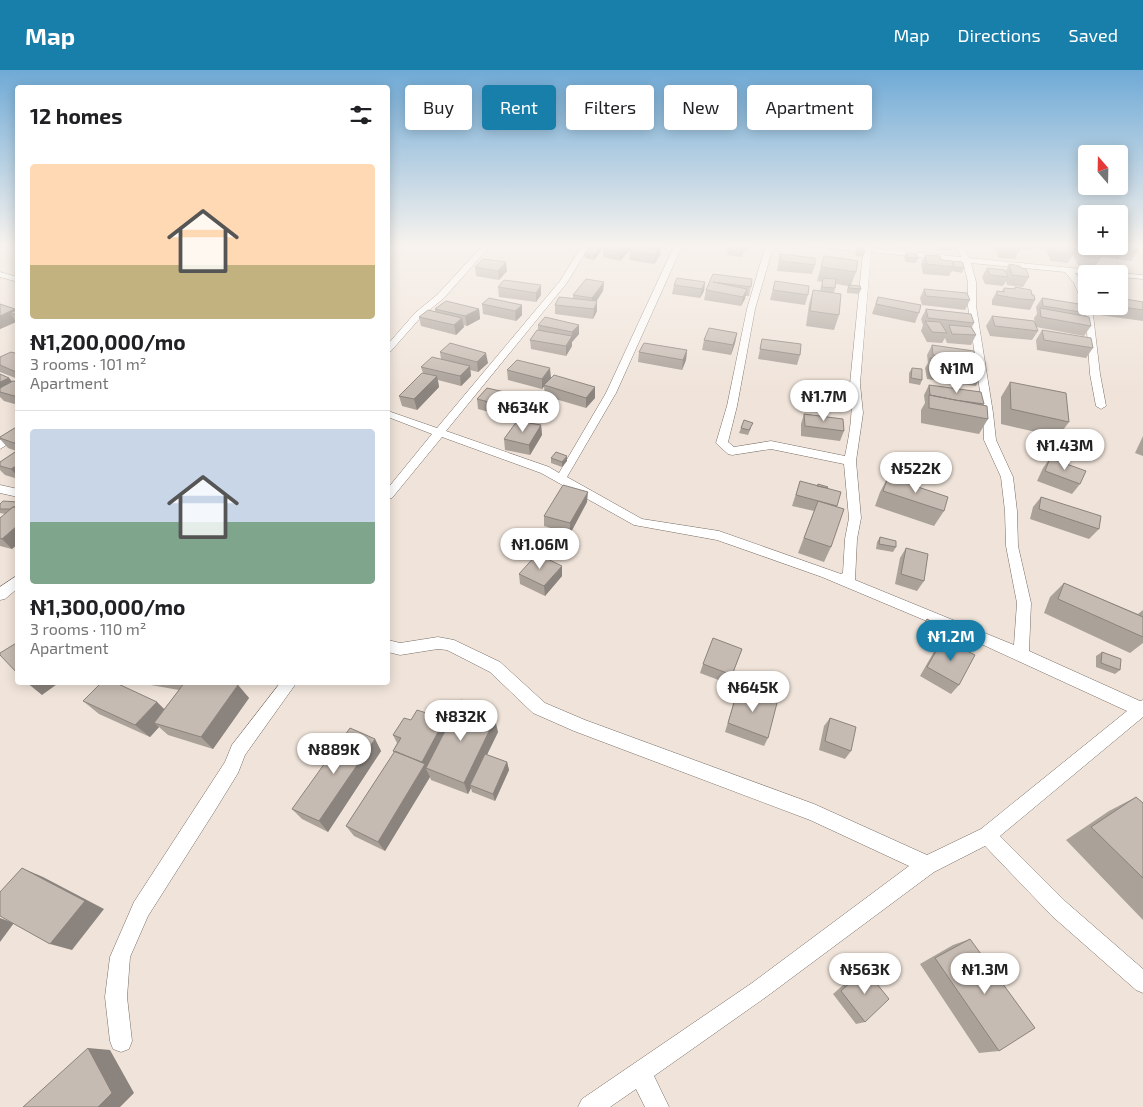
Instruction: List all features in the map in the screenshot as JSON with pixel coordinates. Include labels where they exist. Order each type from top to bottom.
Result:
[{"type":"street","points":[[390,347],[418,315],[445,292]]},
{"type":"street","points":[[390,492],[555,292]]},
{"type":"street","points":[[560,478],[587,439],[636,344],[658,292]]},
{"type":"street","points":[[756,292],[732,406],[722,443],[732,451],[771,445],[850,461]]},
{"type":"street","points":[[841,579],[850,576],[852,563],[851,539],[855,518],[850,461],[856,426],[858,395],[855,384],[864,292]]},
{"type":"street","points":[[974,292],[972,306],[988,413],[990,440],[1006,477],[1011,511],[1012,546],[1024,603],[1021,656]]},
{"type":"street","points":[[1089,315],[1095,374],[1101,406]]},
{"type":"street","points":[[390,415],[545,470],[638,522],[650,526],[694,530],[717,536],[841,579],[915,608],[1142,708],[987,835],[927,865],[759,990],[590,1107]]},
{"type":"street","points":[[0,445],[15,435]]},
{"type":"street","points":[[0,489],[15,492]]},
{"type":"street","points":[[0,595],[15,582]]},
{"type":"street","points":[[390,646],[400,649],[438,643],[449,644],[495,667],[539,708],[580,726],[814,813],[927,865]]},
{"type":"street","points":[[121,1041],[116,997],[120,957],[141,909],[232,767],[238,751],[288,685]]},
{"type":"street","points":[[987,835],[1059,909],[1143,983]]},
{"type":"street","points":[[640,1072],[657,1107]]},
{"type":"building","points":[[575,292],[596,292],[592,298],[573,295]]},
{"type":"building","points":[[719,292],[745,292],[743,297]]},
{"type":"building","points":[[790,292],[808,292],[808,295]]},
{"type":"building","points":[[813,292],[841,294],[839,315],[810,311]]},
{"type":"building","points":[[925,292],[960,292],[967,293],[970,300],[926,296]]},
{"type":"building","points":[[997,292],[1031,292],[1035,300],[1020,299],[997,295]]},
{"type":"building","points":[[559,297],[597,301],[594,309],[555,305]]},
{"type":"building","points":[[878,297],[921,305],[919,313],[876,304]]},
{"type":"building","points":[[489,298],[522,305],[515,311],[482,304]]},
{"type":"building","points":[[1042,298],[1078,304],[1078,312],[1043,306]]},
{"type":"building","points":[[1128,300],[1143,302],[1143,310],[1128,308]]},
{"type":"building","points":[[446,301],[479,309],[465,316],[435,309]]},
{"type":"building","points":[[0,304],[15,309],[0,316]]},
{"type":"building","points":[[1040,308],[1089,317],[1091,326],[1041,317]]},
{"type":"building","points":[[926,309],[971,314],[974,323],[928,318]]},
{"type":"building","points":[[428,310],[462,318],[454,325],[419,317]]},
{"type":"building","points":[[992,316],[1034,321],[1038,331],[995,326]]},
{"type":"building","points":[[545,317],[579,325],[572,332],[538,325]]},
{"type":"building","points":[[925,321],[940,322],[947,333],[932,332]]},
{"type":"building","points":[[949,325],[971,327],[976,335],[952,334]]},
{"type":"building","points":[[709,328],[737,333],[733,345],[704,340]]},
{"type":"building","points":[[537,330],[572,336],[566,346],[530,340]]},
{"type":"building","points":[[1042,330],[1091,338],[1093,348],[1044,340]]},
{"type":"building","points":[[762,339],[801,344],[800,355],[760,349]]},
{"type":"building","points":[[450,343],[486,353],[477,362],[440,352]]},
{"type":"building","points":[[644,343],[687,350],[683,360],[639,352]]},
{"type":"building","points":[[932,345],[974,351],[976,361],[933,355]]},
{"type":"building","points":[[11,352],[15,353],[15,372],[0,365],[0,357]]},
{"type":"building","points":[[432,357],[470,366],[460,376],[421,367]]},
{"type":"building","points":[[930,358],[979,365],[981,376],[932,368]]},
{"type":"building","points":[[517,360],[550,368],[542,379],[507,370]]},
{"type":"building","points":[[912,368],[922,369],[922,380],[911,378]]},
{"type":"building","points":[[422,373],[437,376],[414,399],[399,396]]},
{"type":"building","points":[[0,374],[9,378],[0,382]]},
{"type":"building","points":[[554,375],[595,387],[586,398],[544,385]]},
{"type":"building","points":[[15,381],[15,396],[0,392],[0,388]]},
{"type":"building","points":[[1010,382],[1066,393],[1069,422],[1011,409]]},
{"type":"building","points":[[929,385],[981,392],[984,404],[930,395]]},
{"type":"building","points":[[487,388],[527,397],[517,409],[477,399]]},
{"type":"building","points":[[929,395],[987,406],[988,419],[929,408]]},
{"type":"building","points":[[804,414],[843,419],[844,431],[805,426]]},
{"type":"building","points":[[744,420],[753,423],[749,430],[741,428]]},
{"type":"building","points":[[517,421],[541,425],[529,445],[504,439]]},
{"type":"building","points":[[15,428],[15,442],[0,437]]},
{"type":"building","points":[[15,452],[15,467],[11,469],[0,466],[0,462]]},
{"type":"building","points":[[556,452],[567,456],[562,462],[551,458]]},
{"type":"building","points":[[1050,458],[1086,471],[1080,484],[1045,471]]},
{"type":"building","points":[[888,477],[948,497],[944,511],[883,491]]},
{"type":"building","points":[[800,481],[841,492],[837,506],[796,495]]},
{"type":"building","points":[[818,484],[828,487],[817,486]]},
{"type":"building","points":[[563,485],[588,492],[570,523],[544,516]]},
{"type":"building","points":[[1041,497],[1101,516],[1099,529],[1039,509]]},
{"type":"building","points":[[3,501],[15,502],[15,506],[10,509],[0,509],[0,504]]},
{"type":"building","points":[[818,501],[844,509],[831,547],[804,538]]},
{"type":"building","points":[[15,507],[15,528],[2,539],[0,538],[0,518]]},
{"type":"building","points":[[880,537],[896,541],[896,547],[879,544]]},
{"type":"building","points":[[906,548],[928,554],[924,581],[901,574]]},
{"type":"building","points":[[537,554],[562,566],[544,586],[519,574]]},
{"type":"building","points":[[1064,583],[1143,617],[1143,637],[1058,599]]},
{"type":"building","points":[[927,619],[940,626],[932,636],[921,629]]},
{"type":"building","points":[[713,638],[742,649],[732,675],[703,664]]},
{"type":"building","points":[[943,639],[975,655],[959,685],[927,667]]},
{"type":"building","points":[[15,644],[15,671],[0,655],[0,653]]},
{"type":"building","points":[[1102,652],[1121,659],[1120,670],[1101,663]]},
{"type":"building","points":[[99,685],[120,685],[157,702],[135,725],[83,701]]},
{"type":"building","points":[[183,685],[238,685],[201,737],[154,723]]},
{"type":"building","points":[[738,689],[777,703],[768,738],[728,723]]},
{"type":"building","points":[[461,700],[483,708],[480,714],[495,719],[464,783],[426,768]]},
{"type":"building","points":[[417,710],[445,719],[422,762],[393,751],[401,738],[393,735],[404,718],[411,720]]},
{"type":"building","points":[[830,718],[856,727],[851,751],[825,741]]},
{"type":"building","points":[[350,728],[375,739],[319,821],[292,809]]},
{"type":"building","points":[[395,751],[425,764],[378,842],[346,826]]},
{"type":"building","points":[[485,754],[507,762],[493,794],[470,785]]},
{"type":"building","points":[[1136,797],[1143,803],[1143,878],[1091,827]]},
{"type":"building","points":[[22,868],[85,901],[50,944],[0,916],[0,892]]},
{"type":"building","points":[[970,939],[1035,1028],[999,1051],[935,958]]},
{"type":"building","points":[[865,969],[889,999],[865,1022],[841,991]]},
{"type":"building","points":[[88,1048],[112,1093],[98,1107],[23,1107]]}]
